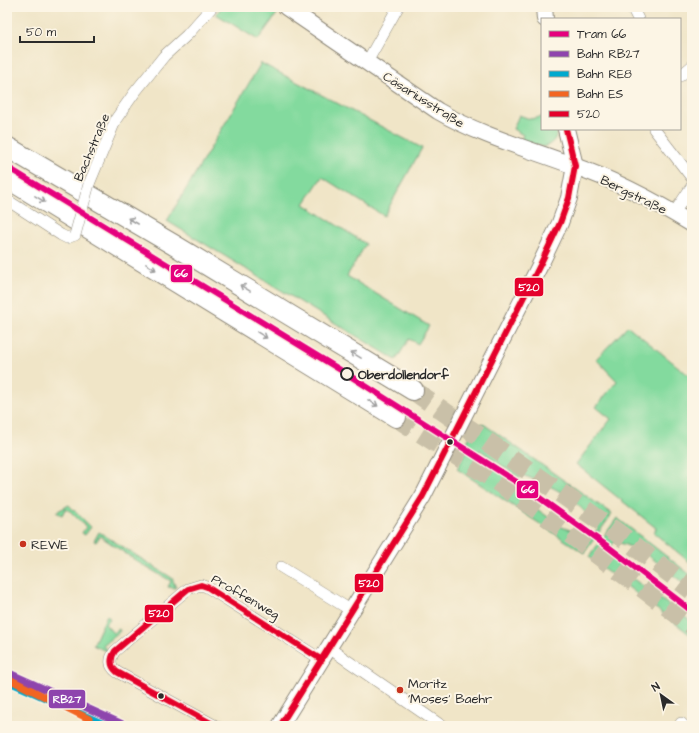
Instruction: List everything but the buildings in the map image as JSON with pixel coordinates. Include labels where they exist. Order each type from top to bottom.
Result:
[{"type":"highway","points":[[7,147],[174,245],[413,390]]},
{"type":"highway","points":[[7,178],[396,417]]},
{"type":"street","name":"Bachstraße","points":[[7,200],[61,235],[67,238],[75,235],[89,184],[116,119],[135,92],[164,56],[187,35],[212,7]]},
{"type":"street","name":"Cäsariusstraße","points":[[286,7],[438,111],[462,125],[575,166]]},
{"type":"street","points":[[367,62],[398,7]]},
{"type":"street","points":[[544,7],[545,18]]},
{"type":"street","points":[[632,7],[638,18]]},
{"type":"street","points":[[681,75],[692,66]]},
{"type":"street","points":[[542,155],[556,148],[562,141],[565,130]]},
{"type":"street","points":[[280,726],[423,496],[502,342],[560,223],[569,198],[575,166],[565,130]]},
{"type":"street","points":[[655,130],[692,178]]},
{"type":"street","name":"Bergstraße","points":[[575,166],[674,213],[692,224]]},
{"type":"street","points":[[674,213],[692,186]]},
{"type":"street","points":[[281,567],[352,611]]},
{"type":"street","name":"Proffenweg","points":[[216,726],[118,672],[111,664],[111,658],[115,651],[183,593],[194,586],[201,585],[208,587],[325,654],[442,726]]},
{"type":"green space","points":[[222,7],[273,7],[279,11],[258,40],[216,14]]},
{"type":"green space","points":[[261,63],[422,148],[384,216],[322,177],[304,204],[366,244],[347,276],[429,326],[418,344],[409,339],[396,360],[167,221]]},
{"type":"green space","points":[[519,115],[530,119],[541,117],[541,130],[558,130],[554,141],[543,147],[521,140],[523,135],[513,129]]},
{"type":"green space","points":[[628,326],[692,378],[692,564],[654,533],[656,528],[576,464],[611,419],[596,407],[617,381],[596,359]]},
{"type":"green space","points":[[482,423],[612,514],[584,553],[457,469],[470,444],[467,442],[475,427],[478,428]],"holes":[[[480,450],[520,478],[522,475],[546,484],[573,501],[590,517],[598,528],[591,538],[562,527],[537,509],[516,484],[518,482],[477,455]]]},
{"type":"green space","points":[[69,505],[91,527],[85,535],[82,533],[86,527],[70,511],[65,509],[62,515],[56,512]]},
{"type":"green space","points":[[617,518],[692,576],[692,590],[644,552],[615,541],[608,550],[628,575],[692,622],[692,636],[589,557]]},
{"type":"green space","points":[[99,532],[172,578],[176,588],[168,587],[171,581],[141,564],[100,536],[96,542],[94,541]]},
{"type":"green space","points":[[107,615],[110,619],[105,624],[113,633],[119,629],[120,631],[103,645],[108,652],[93,645]]},
{"type":"green space","points":[[7,676],[116,726],[102,726],[7,681]]},
{"type":"tunnel","points":[[413,390],[615,531],[692,590]]},
{"type":"tunnel","points":[[396,417],[497,481],[692,625]]},
{"type":"tram line","name":"66","points":[[7,167],[347,374],[523,486],[607,546],[692,611]]},
{"type":"rail line","name":"RB27","points":[[7,672],[127,726]]},
{"type":"rail line","name":"ES","points":[[11,680],[89,719]]},
{"type":"rail line","name":"RE8","points":[[7,681],[108,726]]},
{"type":"transit line","name":"520","points":[[280,726],[423,496],[540,265],[560,223],[569,198],[575,166],[566,130]]},
{"type":"transit line","name":"520","points":[[216,726],[117,672],[112,665],[112,657],[115,651],[188,589],[201,585],[207,587],[322,660]]},
{"type":"place","name":"Oberdollendorf","points":[[347,374]]},
{"type":"place","name":"REWE","points":[[23,544]]},
{"type":"place","name":"Moritz 'Moses' Baehr","points":[[400,690]]}]
